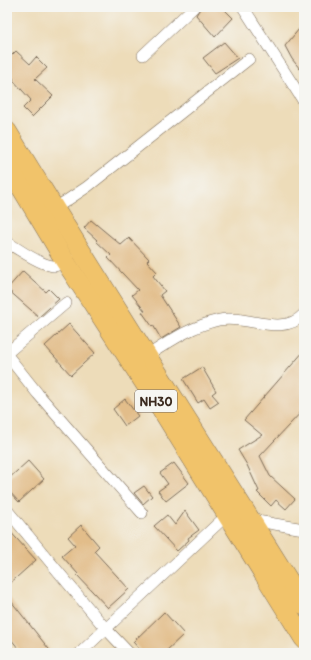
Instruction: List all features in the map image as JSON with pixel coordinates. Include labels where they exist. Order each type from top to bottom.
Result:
[{"type":"highway","name":"NH30","points":[[7,131],[54,209],[73,255],[227,515],[304,639]]},
{"type":"highway","name":"NH30","points":[[7,164],[147,356],[304,605]]},
{"type":"street","points":[[143,55],[194,7]]},
{"type":"street","points":[[243,7],[301,88],[304,102]]},
{"type":"street","points":[[54,209],[87,187],[249,59]]},
{"type":"street","points":[[7,242],[45,264],[55,266],[73,255]]},
{"type":"street","points":[[66,303],[7,354],[38,394],[142,513]]},
{"type":"street","points":[[147,356],[186,331],[207,323],[236,318],[283,325],[298,320],[304,314]]},
{"type":"street","points":[[7,510],[105,628],[129,653]]},
{"type":"street","points":[[80,653],[227,515]]},
{"type":"street","points":[[251,520],[304,529]]},
{"type":"building","points":[[201,7],[222,7],[233,18],[215,37],[196,15]]},
{"type":"building","points":[[304,23],[304,74],[292,59],[285,46]]},
{"type":"building","points":[[224,42],[238,58],[215,73],[203,58]]},
{"type":"building","points":[[16,51],[30,64],[36,57],[47,68],[35,79],[53,96],[32,117],[23,108],[31,100],[7,72],[7,60]]},
{"type":"building","points":[[91,220],[121,245],[129,238],[149,259],[147,261],[157,272],[153,276],[165,291],[160,295],[181,327],[161,339],[153,325],[152,326],[142,312],[145,311],[132,295],[138,290],[108,258],[111,255],[84,228]]},
{"type":"building","points":[[23,271],[46,292],[49,289],[59,299],[39,317],[7,289]]},
{"type":"building","points":[[69,324],[95,353],[71,375],[45,346]]},
{"type":"building","points":[[304,351],[304,409],[260,456],[270,476],[295,499],[286,509],[276,500],[271,506],[257,492],[259,491],[238,450],[262,435],[244,420]]},
{"type":"building","points":[[202,367],[216,391],[212,394],[219,402],[210,408],[204,399],[198,403],[183,379]]},
{"type":"building","points":[[125,399],[138,416],[125,426],[113,409]]},
{"type":"building","points":[[28,461],[44,479],[19,502],[7,489],[7,480]]},
{"type":"building","points":[[174,463],[189,483],[166,501],[158,491],[168,484],[160,473]]},
{"type":"building","points":[[144,486],[152,496],[143,504],[134,493]]},
{"type":"building","points":[[185,511],[199,530],[188,538],[189,540],[177,551],[154,526],[167,515],[175,525]]},
{"type":"building","points":[[81,525],[99,546],[94,551],[129,589],[108,608],[77,575],[78,574],[62,556],[75,545],[68,537]]},
{"type":"building","points":[[7,528],[36,560],[7,586]]},
{"type":"building","points":[[7,596],[52,653],[22,653],[7,634]]},
{"type":"building","points":[[164,612],[184,634],[164,653],[143,653],[133,642]]}]
